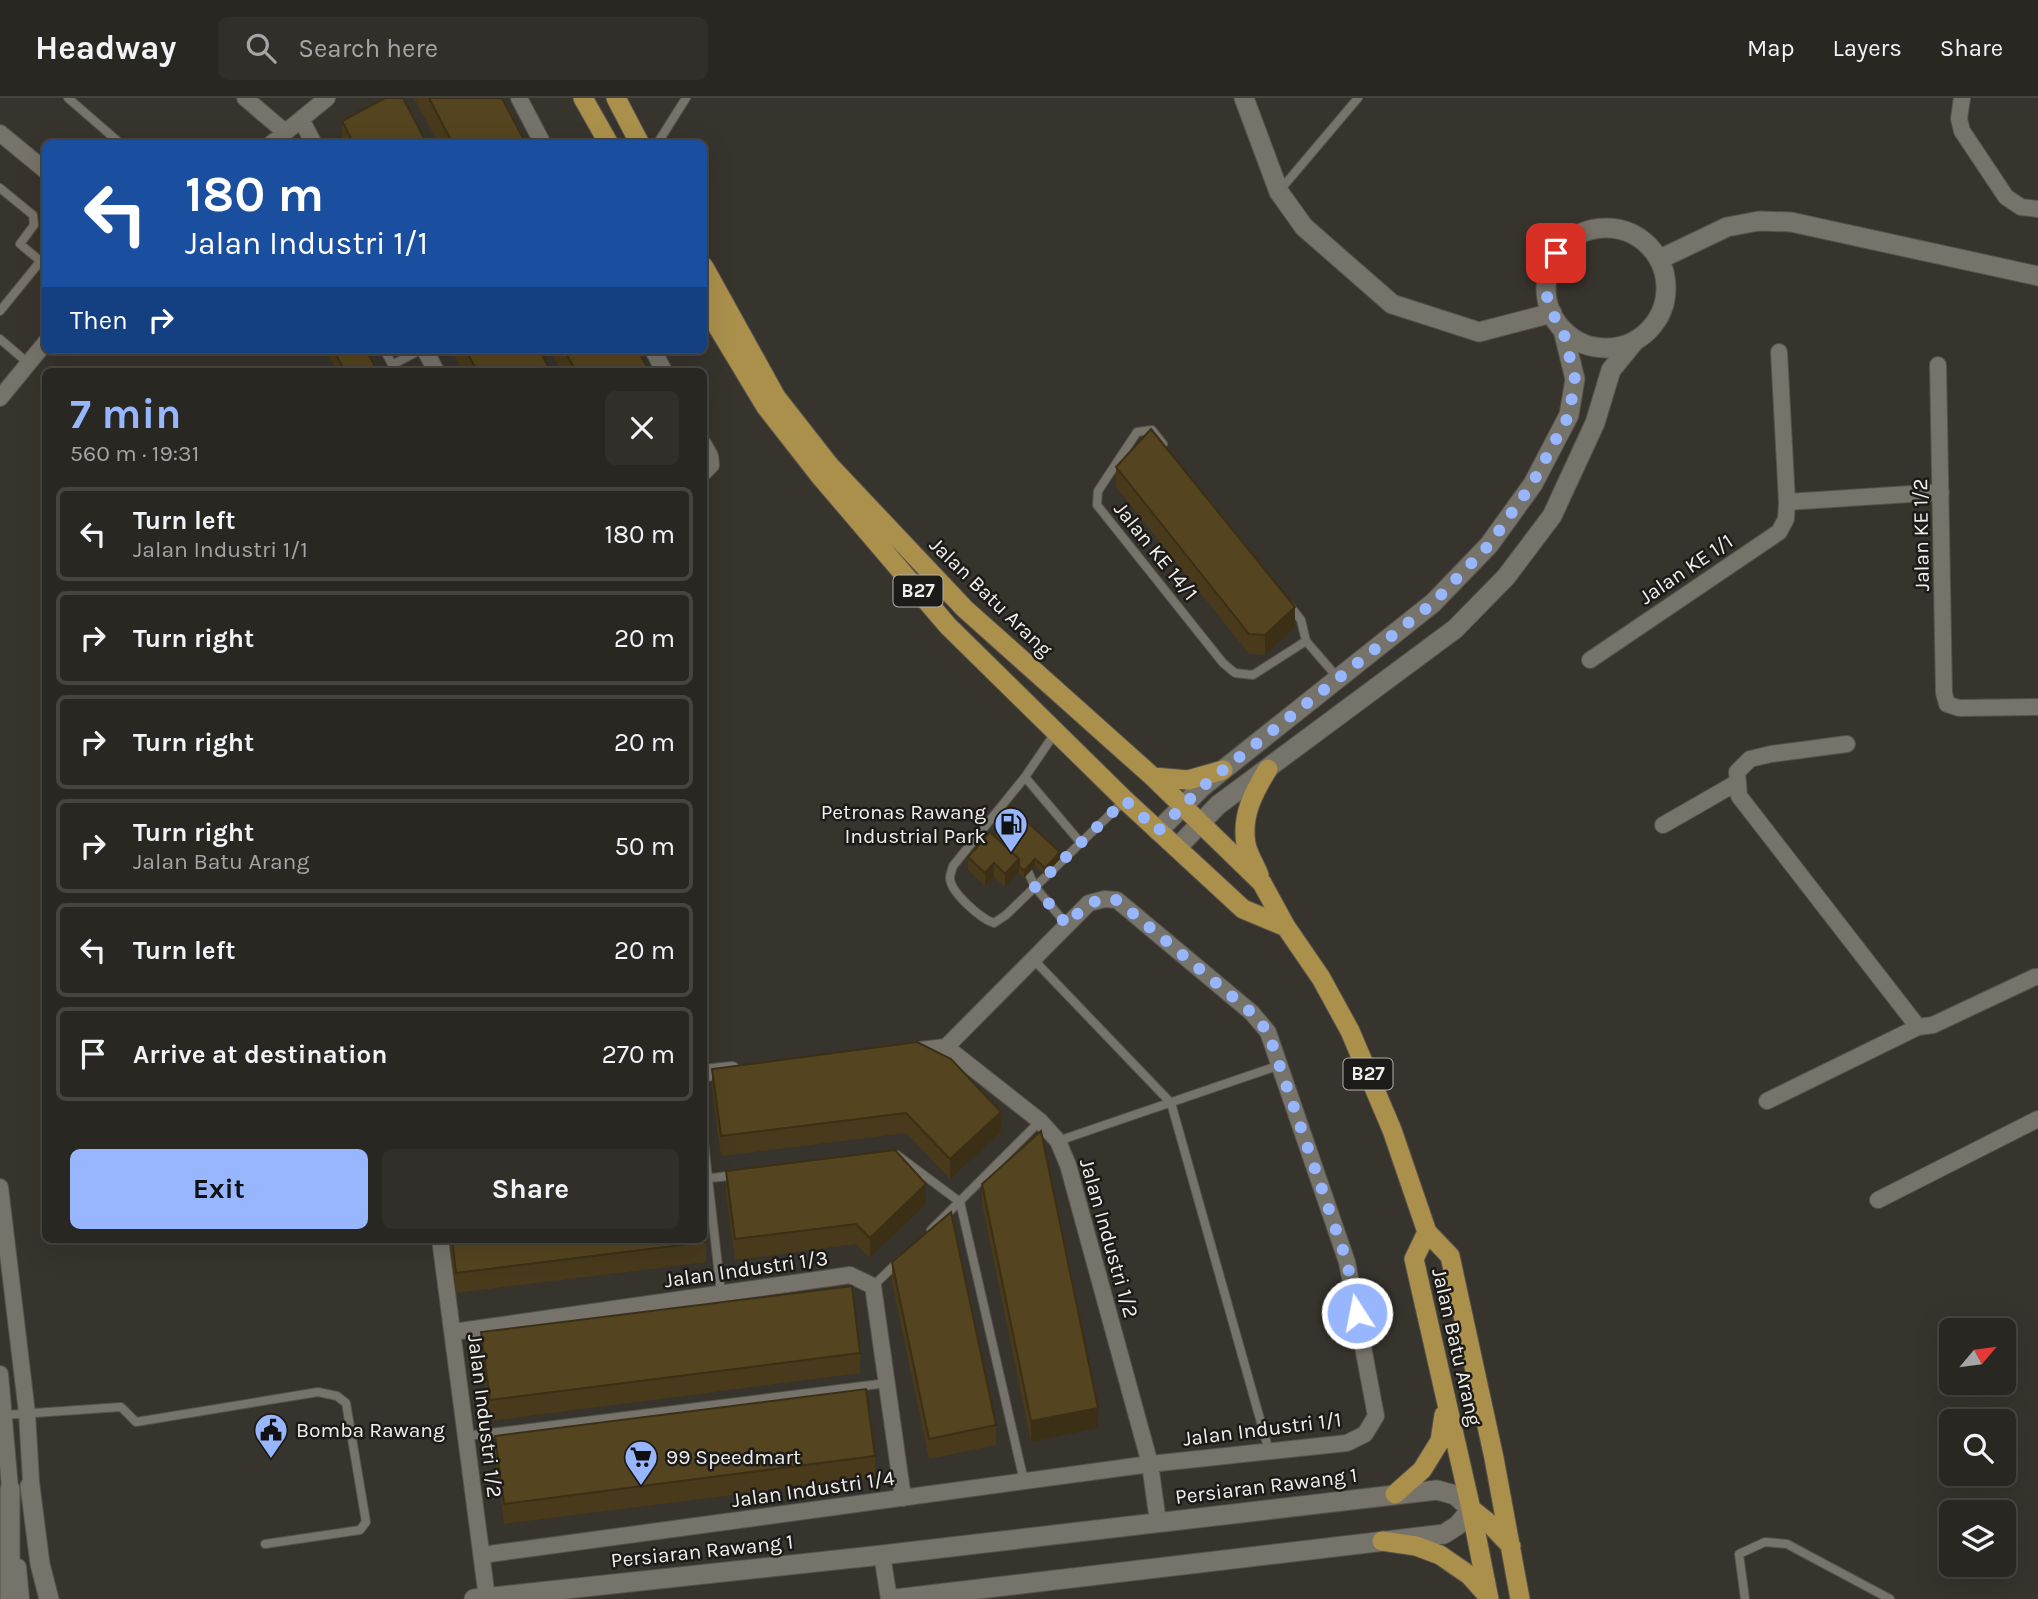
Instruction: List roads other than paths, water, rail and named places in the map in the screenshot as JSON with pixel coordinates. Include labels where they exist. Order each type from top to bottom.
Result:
[{"type":"main road","points":[[583,98],[607,140]]},
{"type":"main road","points":[[616,98],[638,140]]},
{"type":"main road","name":"Jalan Batu Arang","points":[[707,272],[776,397],[830,466],[965,609],[1153,777],[1262,883],[1286,927],[1321,978],[1350,1031],[1392,1130],[1426,1232],[1414,1259],[1471,1509],[1488,1598]]},
{"type":"main road","name":"B27","points":[[707,309],[766,407],[820,476],[948,626],[1125,800],[1242,909],[1286,927]]},
{"type":"main road","points":[[1262,883],[1246,844],[1246,821],[1250,800],[1268,769]]},
{"type":"main road","points":[[1153,777],[1188,780],[1223,770]]},
{"type":"main road","points":[[1426,1232],[1450,1256],[1494,1458],[1521,1599]]},
{"type":"main road","points":[[1395,1494],[1422,1469],[1440,1441],[1446,1404]]},
{"type":"main road","points":[[1494,1458],[1487,1489],[1471,1509],[1511,1546]]},
{"type":"main road","points":[[1382,1541],[1416,1546],[1440,1555],[1469,1575],[1488,1598]]},
{"type":"street","points":[[245,98],[275,140],[327,98]]},
{"type":"street","points":[[519,98],[541,140]]},
{"type":"street","points":[[1244,98],[1279,191],[1304,228],[1392,304],[1479,332],[1552,313]]},
{"type":"street","points":[[1962,98],[1959,119],[1962,131],[2006,197],[2021,207],[2038,209]]},
{"type":"street","points":[[301,119],[312,140]]},
{"type":"street","points":[[0,133],[42,168]]},
{"type":"street","points":[[1660,259],[1727,227],[1759,221],[1791,222],[2038,276]]},
{"type":"street","points":[[1158,831],[1223,770],[1433,603],[1489,545],[1532,484],[1569,415],[1575,379],[1563,330],[1552,313],[1546,293],[1548,272],[1556,253],[1570,238],[1589,229],[1609,227],[1630,231],[1647,243],[1660,259],[1666,277],[1666,297],[1661,315],[1611,370],[1595,423],[1552,516],[1506,578],[1455,629],[1219,805],[1177,848]]},
{"type":"street","points":[[1563,330],[1579,341],[1597,348],[1616,348],[1634,342]]},
{"type":"street","points":[[0,398],[42,347]]},
{"type":"street","name":"Jalan KE 1/1","points":[[1590,660],[1779,532],[1786,519],[1787,502],[1779,352]]},
{"type":"street","name":"Jalan KE 1/2","points":[[1938,365],[1944,692],[1947,704],[1959,708],[2038,707]]},
{"type":"street","points":[[707,450],[711,465],[707,469]]},
{"type":"street","points":[[1787,502],[1941,492]]},
{"type":"street","points":[[1847,744],[1750,759],[1737,772],[1739,796],[1918,1027]]},
{"type":"street","points":[[1663,825],[1738,782]]},
{"type":"street","name":"Jalan Industri 1/1","points":[[946,1047],[1089,903],[1105,900],[1117,900],[1252,1013],[1268,1032],[1347,1262],[1376,1416],[1365,1434],[1347,1443],[1150,1464]]},
{"type":"street","points":[[1767,1101],[1918,1027],[1933,1025],[2038,977]]},
{"type":"street","points":[[892,1053],[946,1047]]},
{"type":"street","name":"Jalan Industri 1/2","points":[[946,1047],[1041,1121],[1058,1142],[1068,1165],[1150,1464],[1158,1522]]},
{"type":"street","points":[[707,1073],[744,1069]]},
{"type":"street","points":[[1878,1200],[2038,1119]]},
{"type":"street","points":[[0,1187],[27,1413],[30,1486],[42,1599]]},
{"type":"street","name":"Jalan Industri 1/2","points":[[441,1243],[482,1555],[481,1598]]},
{"type":"street","name":"Jalan Industri 1/3","points":[[453,1332],[850,1275],[873,1286]]},
{"type":"street","points":[[873,1286],[903,1498]]},
{"type":"street","points":[[0,1374],[5,1415],[3,1452],[10,1489],[21,1599]]},
{"type":"street","name":"Jalan Industri 1/4","points":[[482,1555],[1150,1464]]},
{"type":"street","points":[[30,1486],[40,1564],[49,1599]]},
{"type":"street","points":[[10,1489],[10,1599]]},
{"type":"street","name":"Persiaran Rawang 1","points":[[481,1598],[882,1555],[1437,1490],[1455,1495],[1471,1509]]},
{"type":"street","points":[[895,1599],[1444,1534],[1458,1525],[1471,1509]]},
{"type":"street","points":[[882,1555],[889,1599]]},
{"type":"lane","points":[[68,98],[116,140]]},
{"type":"lane","points":[[660,140],[686,98]]},
{"type":"lane","points":[[1279,191],[1358,98]]},
{"type":"lane","points":[[0,188],[33,215],[34,225],[20,244],[38,259],[39,263],[0,311]]},
{"type":"lane","points":[[0,339],[28,363]]},
{"type":"lane","points":[[394,368],[416,354]]},
{"type":"lane","name":"Jalan KE 14/1","points":[[1168,451],[1152,430],[1137,432],[1098,491],[1097,505],[1223,663],[1235,673],[1253,675],[1306,641]]},
{"type":"lane","points":[[1284,599],[1301,620],[1306,641],[1338,678]]},
{"type":"lane","points":[[1056,731],[1025,777],[953,866],[950,878],[953,890],[984,920],[994,923],[1006,915],[1125,800]]},
{"type":"lane","points":[[1025,777],[1080,842]]},
{"type":"lane","points":[[999,808],[1004,819]]},
{"type":"lane","points":[[1020,853],[1035,887],[1067,925]]},
{"type":"lane","points":[[1033,959],[1171,1103],[1269,1451]]},
{"type":"lane","points":[[1058,1142],[1280,1065]]},
{"type":"lane","points":[[921,1239],[1041,1121]]},
{"type":"lane","points":[[883,1156],[896,1154],[960,1202],[1024,1481]]},
{"type":"lane","points":[[707,1179],[748,1173]]},
{"type":"lane","points":[[707,1187],[721,1294]]},
{"type":"lane","points":[[873,1286],[902,1258]]},
{"type":"lane","points":[[466,1436],[887,1383]]},
{"type":"lane","points":[[5,1415],[121,1407],[136,1422],[318,1392],[337,1396],[346,1403],[366,1522],[360,1530],[349,1533],[265,1544]]},
{"type":"lane","points":[[1745,1599],[1739,1554],[1765,1542],[1787,1544],[1890,1599]]},
{"type":"place","name":"Petronas Rawang Industrial Park","points":[[1011,854]]},
{"type":"place","name":"Bomba Rawang","points":[[271,1460]]},
{"type":"place","name":"99 Speedmart","points":[[641,1487]]}]
